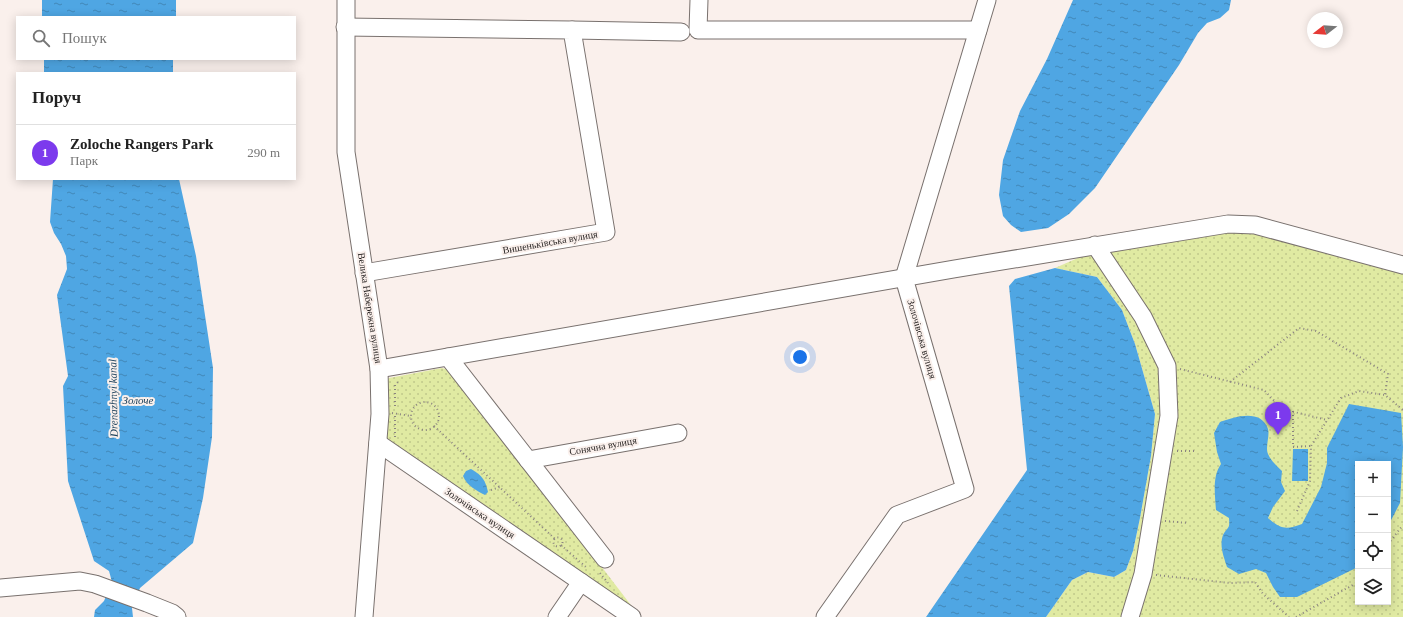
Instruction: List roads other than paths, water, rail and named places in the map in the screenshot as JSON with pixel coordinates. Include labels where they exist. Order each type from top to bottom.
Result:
[{"type":"street","name":"Велика Набережна вулиця","points":[[346,0],[346,152],[387,413],[378,443],[364,617]]},
{"type":"street","points":[[699,0],[698,30],[978,30]]},
{"type":"street","points":[[904,278],[987,0]]},
{"type":"street","points":[[346,28],[681,32]]},
{"type":"street","name":"Вишеньківська вулиця","points":[[364,273],[606,232],[572,30]]},
{"type":"street","points":[[379,369],[1216,225],[1236,223],[1255,225],[1403,265]]},
{"type":"street","points":[[1096,245],[1143,317],[1167,366],[1170,416],[1143,574],[1130,617]]},
{"type":"street","name":"Золочівська вулиця","points":[[825,617],[896,515],[965,489],[904,278]]},
{"type":"street","points":[[448,357],[528,460],[602,565]]},
{"type":"street","name":"Сонячна вулиця","points":[[528,460],[678,433]]},
{"type":"street","name":"Золочівська вулиця","points":[[378,443],[587,577],[632,617]]},
{"type":"street","points":[[557,617],[587,577]]},
{"type":"street","points":[[0,588],[80,581],[95,584],[147,603],[177,617]]},
{"type":"water","points":[[42,0],[176,0],[176,16],[42,16]]},
{"type":"water","points":[[1073,0],[1231,0],[1229,10],[1220,18],[1207,23],[1198,33],[1179,65],[1095,188],[1069,214],[1048,228],[1021,232],[1011,225],[1003,216],[999,195],[1003,160],[1020,111],[1047,59]]},
{"type":"water","points":[[44,60],[173,60],[173,72],[44,72]]},
{"type":"water","name":"Золоче","points":[[53,180],[179,180],[196,256],[213,368],[212,437],[203,498],[193,543],[140,588],[132,608],[133,617],[94,617],[95,610],[104,601],[112,582],[109,571],[94,561],[68,481],[63,386],[68,376],[57,295],[67,269],[66,256],[50,222]]},
{"type":"water","points":[[1055,268],[1097,277],[1122,310],[1135,344],[1155,414],[1151,456],[1140,518],[1133,551],[1126,570],[1114,577],[1088,572],[1072,580],[1046,617],[926,617],[1027,470],[1009,286],[1015,279]]},
{"type":"water","points":[[1349,404],[1401,413],[1403,447],[1400,503],[1391,520],[1391,461],[1355,461],[1355,568],[1297,597],[1280,597],[1266,573],[1256,569],[1239,574],[1227,567],[1222,551],[1222,539],[1229,526],[1229,518],[1216,510],[1215,480],[1221,464],[1217,452],[1214,433],[1220,422],[1239,416],[1253,416],[1260,418],[1265,422],[1268,429],[1267,451],[1272,461],[1282,471],[1281,482],[1285,491],[1273,507],[1268,518],[1280,526],[1288,528],[1302,524],[1321,487],[1327,463],[1327,448]]},
{"type":"water","points":[[1293,449],[1308,449],[1308,481],[1292,481]]},
{"type":"water","points":[[471,469],[481,476],[484,481],[488,492],[485,495],[472,488],[465,480],[463,476],[466,471]]},
{"type":"place","name":"Zoloche Rangers Park","points":[[1278,435]]},
{"type":"water label","name":"Drenazhnyi kanal","points":[[113,398]]}]
